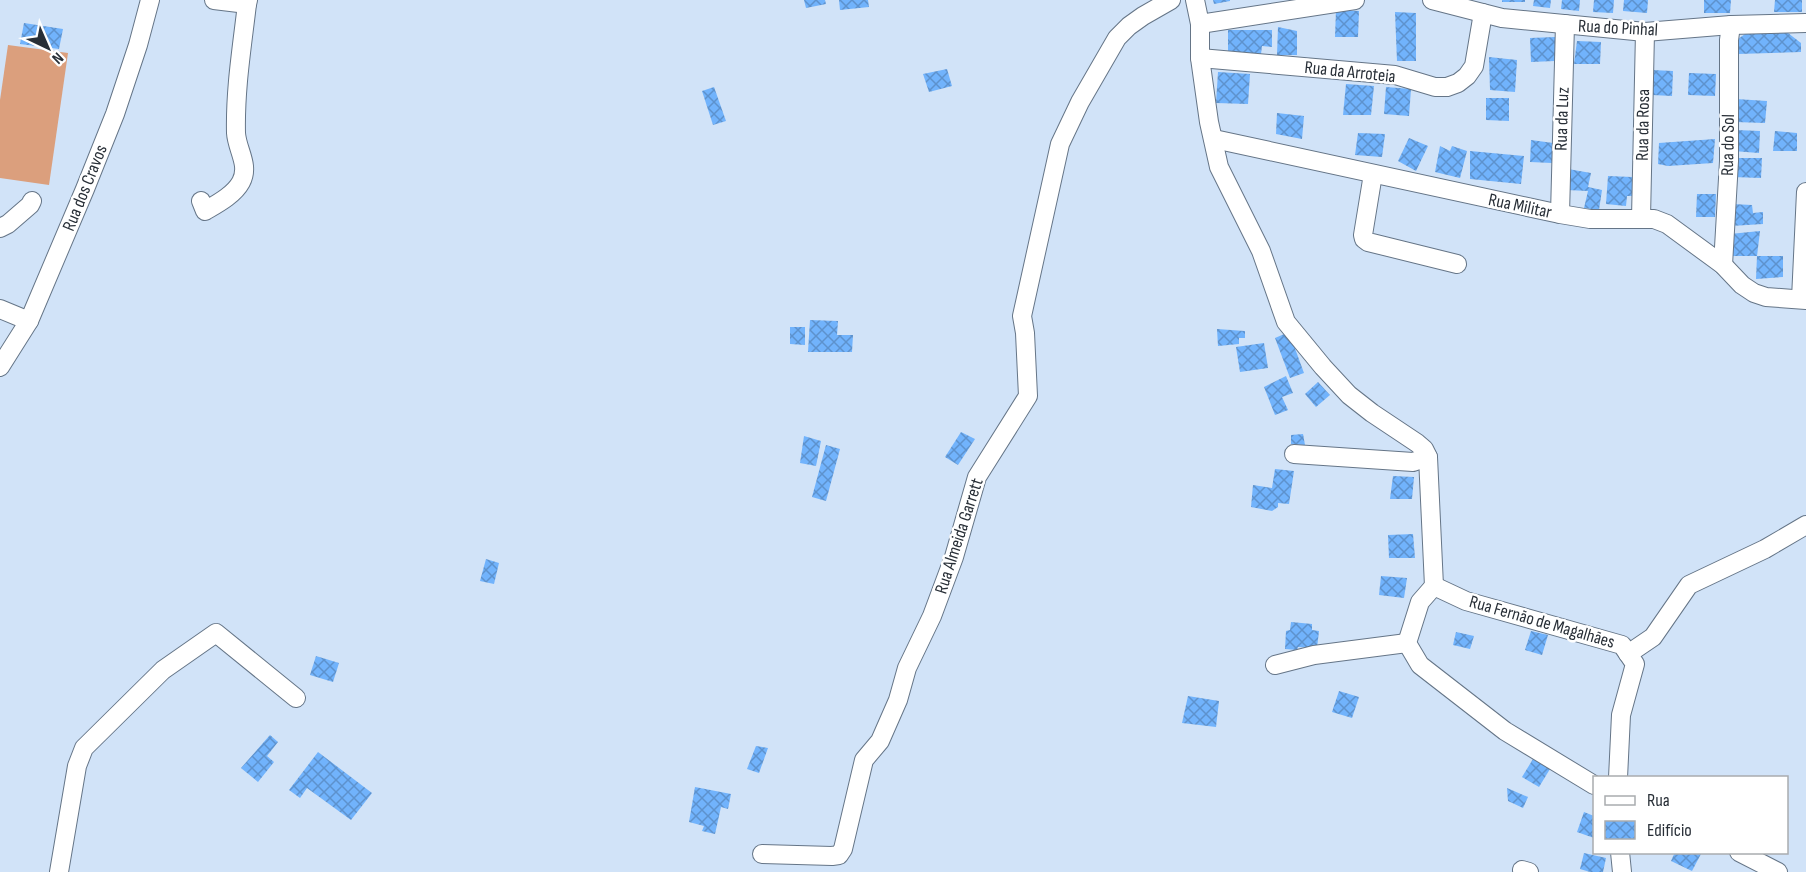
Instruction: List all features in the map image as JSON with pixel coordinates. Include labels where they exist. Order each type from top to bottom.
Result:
[{"type":"street","name":"Rua dos Cravos","points":[[0,367],[29,321],[115,114],[150,0]]},
{"type":"street","points":[[201,201],[205,211],[222,202],[241,182],[245,164],[237,138],[235,109],[248,2],[214,0]]},
{"type":"street","name":"Rua Almeida Garrett","points":[[762,854],[832,856],[839,855],[843,849],[864,760],[880,741],[898,700],[907,668],[932,616],[954,557],[977,477],[1028,396],[1022,316],[1060,144],[1080,102],[1117,38],[1143,16],[1172,0]]},
{"type":"street","points":[[1195,0],[1200,24],[1200,58],[1209,122],[1219,166],[1261,251],[1286,322],[1349,394],[1372,413],[1417,443],[1424,449],[1428,458],[1434,586],[1420,602],[1407,643],[1420,665],[1497,725],[1593,784]]},
{"type":"street","points":[[1200,24],[1355,0]]},
{"type":"street","name":"Rua do Pinhal","points":[[1432,0],[1502,18],[1645,32],[1731,25],[1806,23]]},
{"type":"street","name":"Rua da Arroteia","points":[[1200,58],[1395,75],[1434,87],[1447,87],[1458,83],[1474,66],[1483,14]]},
{"type":"street","name":"Rua da Luz","points":[[1560,214],[1565,24]]},
{"type":"street","name":"Rua do Sol","points":[[1723,265],[1729,161],[1731,25]]},
{"type":"street","name":"Rua da Rosa","points":[[1641,218],[1645,32]]},
{"type":"street","name":"Rua Militar","points":[[1214,140],[1560,214],[1590,219],[1654,219],[1667,224],[1723,265],[1742,285],[1754,293],[1766,297],[1804,299]]},
{"type":"street","points":[[1373,174],[1364,239],[1368,242],[1457,264]]},
{"type":"street","points":[[1804,299],[1806,192]]},
{"type":"street","points":[[0,228],[8,224],[32,201]]},
{"type":"street","points":[[0,309],[29,321]]},
{"type":"street","points":[[1294,454],[1413,462],[1428,458]]},
{"type":"street","points":[[1628,654],[1653,637],[1689,585],[1765,549],[1806,525]]},
{"type":"street","name":"Rua Fernão de Magalhães","points":[[1434,586],[1466,601],[1622,645],[1635,664],[1621,715],[1618,776]]},
{"type":"street","points":[[59,872],[77,766],[84,748],[164,670],[216,633],[296,698]]},
{"type":"street","points":[[1275,665],[1314,655],[1407,643]]},
{"type":"street","points":[[1620,854],[1622,872]]},
{"type":"street","points":[[1744,854],[1778,872]]},
{"type":"shaded area","points":[[8,45],[68,53],[49,185],[0,178],[0,100]]},
{"type":"building","points":[[804,0],[825,0],[826,4],[806,8]]},
{"type":"building","points":[[839,0],[868,0],[869,7],[840,10]]},
{"type":"building","points":[[1213,0],[1230,0],[1230,1],[1214,4]]},
{"type":"building","points":[[1502,0],[1525,0],[1525,2],[1502,2]]},
{"type":"building","points":[[1534,0],[1551,0],[1550,8],[1533,6]]},
{"type":"building","points":[[1562,0],[1580,0],[1579,11],[1561,9]]},
{"type":"building","points":[[1594,0],[1614,0],[1613,13],[1593,12]]},
{"type":"building","points":[[1624,0],[1648,0],[1647,13],[1623,11]]},
{"type":"building","points":[[1704,0],[1731,0],[1730,13],[1704,13]]},
{"type":"building","points":[[1775,0],[1802,0],[1802,12],[1774,12]]},
{"type":"building","points":[[1336,10],[1359,11],[1358,37],[1335,37]]},
{"type":"building","points":[[1395,12],[1416,13],[1416,61],[1397,61]]},
{"type":"building","points":[[24,23],[63,29],[59,49],[20,44]]},
{"type":"building","points":[[1278,27],[1297,31],[1297,55],[1277,55]]},
{"type":"building","points":[[1228,30],[1272,30],[1272,47],[1262,46],[1261,54],[1228,53]]},
{"type":"building","points":[[1788,33],[1801,43],[1801,52],[1738,54],[1738,39],[1745,34]]},
{"type":"building","points":[[1555,37],[1555,61],[1531,62],[1530,38]]},
{"type":"building","points":[[1577,41],[1601,42],[1600,64],[1574,64]]},
{"type":"building","points":[[1489,57],[1517,60],[1515,92],[1490,90]]},
{"type":"building","points":[[947,69],[952,86],[929,92],[923,74]]},
{"type":"building","points":[[1652,70],[1673,71],[1672,96],[1652,95]]},
{"type":"building","points":[[1218,72],[1250,74],[1248,104],[1216,103]]},
{"type":"building","points":[[1689,73],[1716,74],[1715,96],[1688,95]]},
{"type":"building","points":[[1346,84],[1374,86],[1371,115],[1343,115]]},
{"type":"building","points":[[714,87],[726,121],[713,125],[702,91]]},
{"type":"building","points":[[1386,87],[1411,89],[1409,116],[1384,114]]},
{"type":"building","points":[[1486,98],[1509,98],[1509,121],[1486,120]]},
{"type":"building","points":[[1736,99],[1767,101],[1765,123],[1735,122]]},
{"type":"building","points":[[1277,113],[1304,116],[1302,139],[1276,134]]},
{"type":"building","points":[[1736,130],[1760,131],[1759,153],[1733,151]]},
{"type":"building","points":[[1775,131],[1797,133],[1797,151],[1773,151]]},
{"type":"building","points":[[1358,133],[1385,134],[1382,157],[1355,155]]},
{"type":"building","points":[[1409,138],[1428,146],[1416,171],[1398,161]]},
{"type":"building","points":[[1715,139],[1713,163],[1668,166],[1658,164],[1659,143]]},
{"type":"building","points":[[1531,140],[1553,143],[1552,163],[1530,162]]},
{"type":"building","points":[[1440,146],[1450,151],[1452,146],[1467,151],[1460,178],[1435,172]]},
{"type":"building","points":[[1470,151],[1524,156],[1521,184],[1470,179]]},
{"type":"building","points":[[1733,158],[1762,158],[1761,178],[1733,177]]},
{"type":"building","points":[[1568,169],[1591,173],[1588,187],[1602,190],[1599,210],[1584,208],[1588,191],[1567,190]]},
{"type":"building","points":[[1608,176],[1632,177],[1632,196],[1627,196],[1626,206],[1606,204]]},
{"type":"building","points":[[1697,194],[1716,194],[1715,217],[1696,217]]},
{"type":"building","points":[[1732,204],[1752,205],[1753,213],[1763,212],[1763,224],[1731,226]]},
{"type":"building","points":[[1760,231],[1757,256],[1732,256],[1730,234]]},
{"type":"building","points":[[1757,256],[1783,256],[1783,277],[1756,279]]},
{"type":"building","points":[[810,320],[838,321],[837,335],[853,335],[852,352],[808,352]]},
{"type":"building","points":[[790,327],[805,327],[805,345],[790,344]]},
{"type":"building","points":[[1217,329],[1245,331],[1245,338],[1239,338],[1239,344],[1218,346]]},
{"type":"building","points":[[1289,332],[1304,373],[1290,378],[1275,338]]},
{"type":"building","points":[[1264,343],[1268,368],[1240,372],[1236,347]]},
{"type":"building","points":[[1286,376],[1293,393],[1282,397],[1288,410],[1275,415],[1264,387]]},
{"type":"building","points":[[1318,382],[1330,395],[1316,407],[1305,394]]},
{"type":"building","points":[[961,432],[975,439],[958,465],[945,457]]},
{"type":"building","points":[[1303,434],[1305,445],[1291,444],[1291,435]]},
{"type":"building","points":[[804,436],[821,441],[816,466],[800,463]]},
{"type":"building","points":[[826,445],[840,449],[826,501],[812,497]]},
{"type":"building","points":[[1275,469],[1294,471],[1289,504],[1278,503],[1278,507],[1272,511],[1251,507],[1253,485],[1272,488]]},
{"type":"building","points":[[1393,476],[1414,477],[1412,499],[1390,499]]},
{"type":"building","points":[[1413,534],[1415,558],[1389,558],[1388,535]]},
{"type":"building","points":[[486,559],[499,563],[494,584],[480,581]]},
{"type":"building","points":[[1381,576],[1407,578],[1404,598],[1379,595]]},
{"type":"building","points":[[1291,622],[1312,624],[1312,630],[1319,631],[1317,648],[1285,649],[1286,631],[1290,630]]},
{"type":"building","points":[[1531,631],[1548,635],[1542,655],[1525,650]]},
{"type":"building","points":[[1456,632],[1474,636],[1470,649],[1453,645]]},
{"type":"building","points":[[316,656],[339,663],[333,682],[310,675]]},
{"type":"building","points":[[1339,691],[1359,697],[1352,718],[1332,712]]},
{"type":"building","points":[[1188,696],[1219,701],[1216,727],[1182,723]]},
{"type":"building","points":[[270,735],[278,742],[267,756],[274,762],[258,782],[241,768]]},
{"type":"building","points":[[756,746],[768,748],[759,773],[747,769]]},
{"type":"building","points":[[318,752],[372,793],[351,820],[307,788],[300,798],[289,790]]},
{"type":"building","points":[[1533,759],[1550,769],[1539,787],[1522,777]]},
{"type":"building","points":[[695,787],[731,794],[728,809],[721,807],[715,834],[702,831],[704,826],[689,822]]},
{"type":"building","points":[[1507,788],[1528,797],[1523,808],[1508,801]]},
{"type":"building","points":[[1584,812],[1593,816],[1593,838],[1577,832]]},
{"type":"building","points":[[1584,853],[1606,858],[1603,872],[1580,869]]},
{"type":"building","points":[[1674,854],[1701,854],[1692,871],[1671,861]]}]
